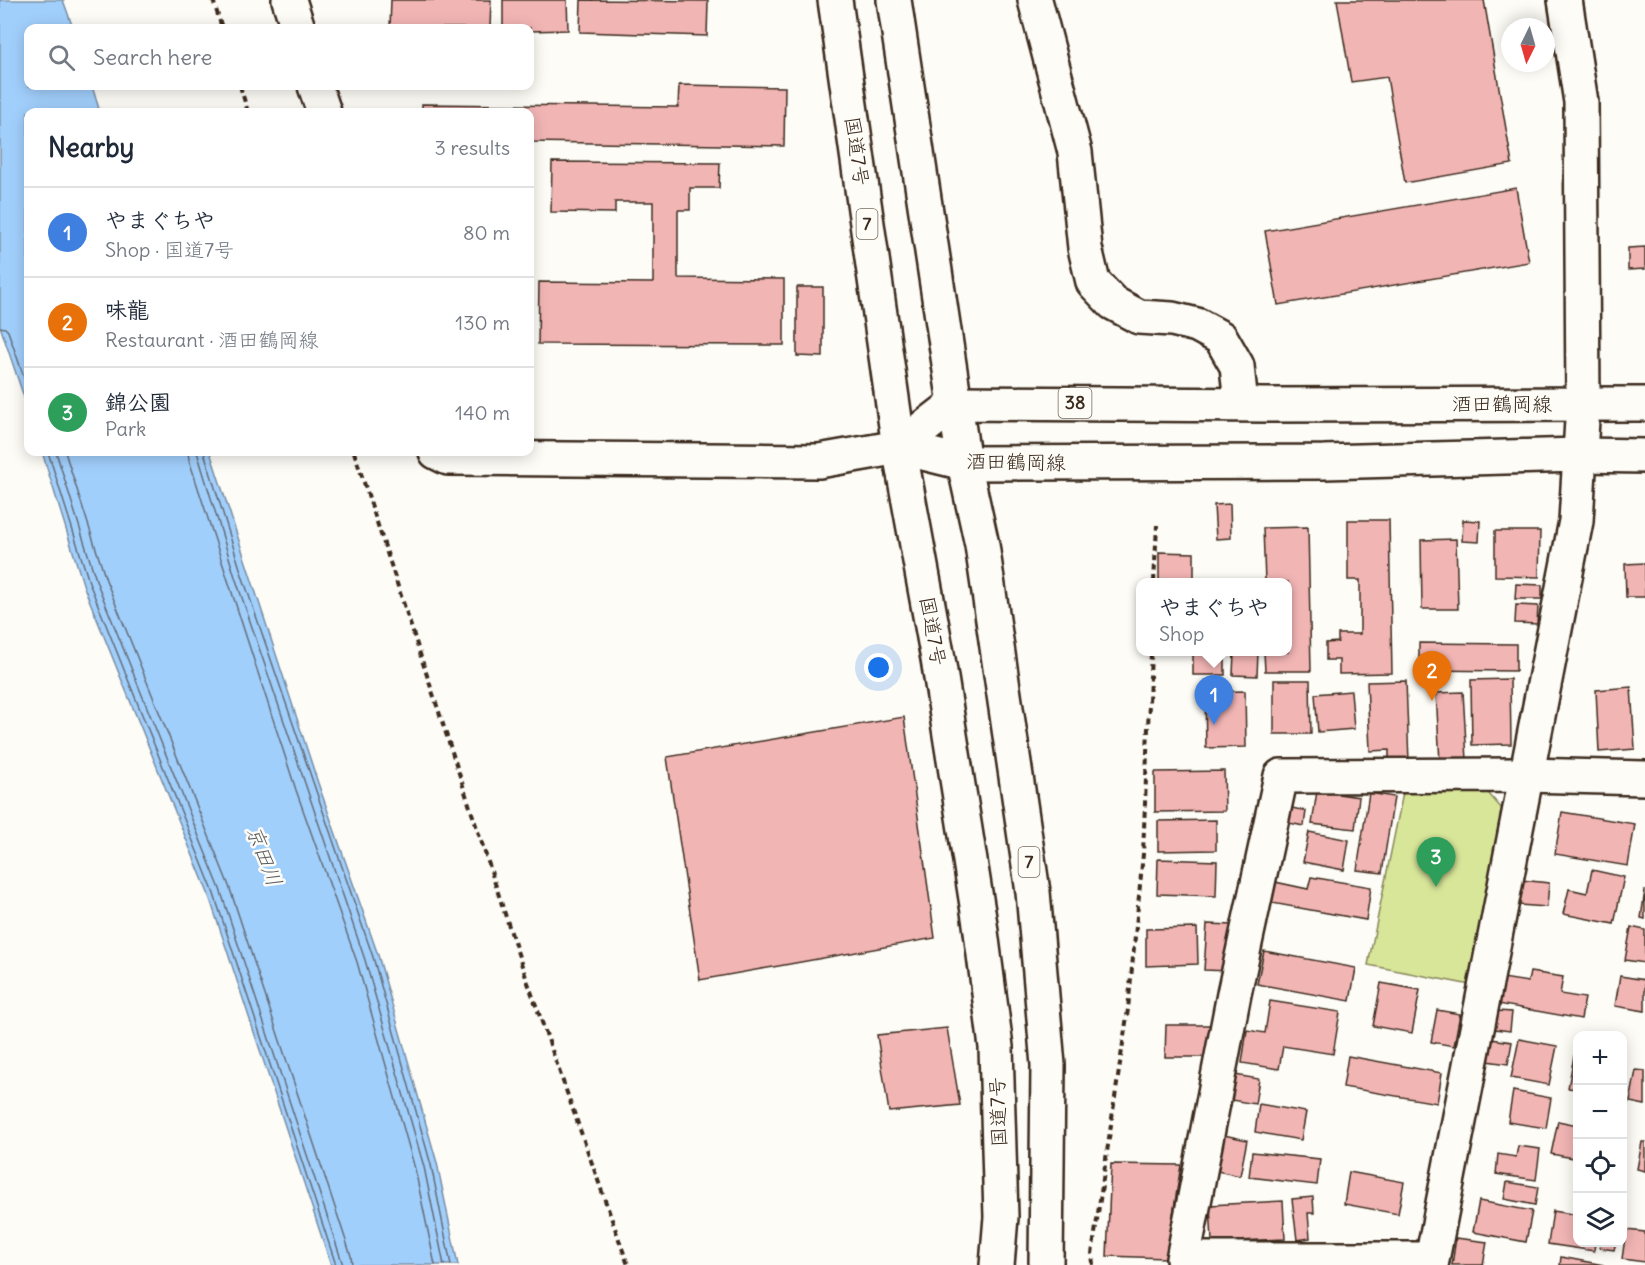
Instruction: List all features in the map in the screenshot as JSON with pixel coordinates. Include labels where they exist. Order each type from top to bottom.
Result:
[{"type":"main road","points":[[289,0],[297,24]]},
{"type":"main road","name":"国道7号","points":[[835,0],[899,447],[942,682],[980,924],[996,1047],[1001,1217],[997,1265]]},
{"type":"main road","name":"7","points":[[894,0],[956,403],[963,463],[982,545],[1033,892],[1048,1065],[1046,1265]]},
{"type":"main road","points":[[1035,0],[1074,152],[1085,248],[1093,282],[1113,303],[1139,317],[1172,319],[1197,325],[1221,338],[1237,366],[1241,404]]},
{"type":"main road","points":[[1565,0],[1581,102],[1583,403],[1576,521],[1526,776],[1431,1262],[1183,1259],[1234,994],[1281,776],[1526,776],[1645,778]]},
{"type":"main road","points":[[316,90],[323,108]]},
{"type":"main road","points":[[444,456],[448,458],[819,461],[899,447],[956,403]]},
{"type":"main road","name":"酒田鶴岡線","points":[[956,403],[1645,404]]},
{"type":"main road","name":"酒田鶴岡線","points":[[899,447],[963,463],[1324,462],[1579,455],[1645,456]]},
{"type":"path","points":[[213,0],[221,24]]},
{"type":"path","points":[[241,90],[247,108]]},
{"type":"path","points":[[355,456],[521,963],[628,1265]]},
{"type":"path","points":[[1154,578],[1157,525]]},
{"type":"path","points":[[1093,1265],[1092,1254],[1128,1009],[1141,878],[1151,656]]},
{"type":"green space","points":[[1483,787],[1502,809],[1471,985],[1368,965],[1404,788]]},
{"type":"water","points":[[0,0],[63,0],[72,24],[24,24],[24,90],[93,90],[99,108],[24,108],[24,397],[0,326]]},
{"type":"water","name":"京田川","points":[[43,456],[211,456],[318,783],[378,955],[437,1163],[458,1265],[331,1265],[208,893],[84,587]]},
{"type":"building","points":[[391,0],[491,0],[490,24],[390,24]]},
{"type":"building","points":[[503,0],[567,0],[568,30],[534,31],[534,24],[503,24]]},
{"type":"building","points":[[581,0],[708,1],[707,36],[580,32]]},
{"type":"building","points":[[1337,0],[1484,0],[1512,164],[1405,183],[1387,77],[1351,82]]},
{"type":"building","points":[[679,85],[785,87],[784,146],[534,142],[534,108],[422,108],[422,104],[678,107]]},
{"type":"building","points":[[552,162],[720,163],[719,188],[690,188],[690,210],[678,210],[678,278],[784,279],[784,345],[538,344],[539,282],[653,283],[653,202],[615,202],[615,213],[551,212]]},
{"type":"building","points":[[1516,188],[1529,262],[1278,305],[1265,231]]},
{"type":"building","points":[[1645,247],[1645,269],[1628,270],[1628,248]]},
{"type":"building","points":[[797,287],[823,287],[823,357],[797,356]]},
{"type":"building","points":[[1230,504],[1231,538],[1216,539],[1214,505]]},
{"type":"building","points":[[1348,520],[1389,520],[1392,673],[1339,674],[1339,660],[1326,660],[1326,643],[1338,642],[1338,634],[1360,634],[1360,580],[1348,580]]},
{"type":"building","points":[[1463,520],[1480,521],[1479,542],[1462,541]]},
{"type":"building","points":[[1308,527],[1311,671],[1265,671],[1264,656],[1292,656],[1292,578],[1265,578],[1263,528]]},
{"type":"building","points":[[1495,531],[1540,531],[1539,577],[1495,576]]},
{"type":"building","points":[[1456,539],[1458,609],[1422,609],[1421,540]]},
{"type":"building","points":[[1159,552],[1194,553],[1194,578],[1159,578]]},
{"type":"building","points":[[1645,563],[1645,597],[1626,597],[1625,564]]},
{"type":"building","points":[[1516,584],[1542,585],[1542,599],[1515,599]]},
{"type":"building","points":[[1516,605],[1538,606],[1537,624],[1515,623]]},
{"type":"building","points":[[1419,643],[1516,644],[1516,671],[1419,670]]},
{"type":"building","points":[[1193,656],[1225,656],[1225,675],[1193,675]]},
{"type":"building","points":[[1234,656],[1258,656],[1257,676],[1233,675]]},
{"type":"building","points":[[1510,679],[1511,744],[1472,745],[1471,680]]},
{"type":"building","points":[[1274,680],[1310,680],[1311,734],[1274,734]]},
{"type":"building","points":[[1406,681],[1409,762],[1389,763],[1389,750],[1370,751],[1367,682]]},
{"type":"building","points":[[1631,687],[1635,749],[1599,752],[1596,690]]},
{"type":"building","points":[[1245,691],[1246,747],[1206,748],[1205,692]]},
{"type":"building","points":[[1351,691],[1354,729],[1318,732],[1315,694]]},
{"type":"building","points":[[1463,692],[1467,760],[1440,762],[1436,693]]},
{"type":"building","points":[[904,717],[935,938],[700,980],[667,757]]},
{"type":"building","points":[[1224,771],[1225,811],[1155,812],[1155,772]]},
{"type":"building","points":[[1317,791],[1359,797],[1355,829],[1312,824]]},
{"type":"building","points":[[1369,793],[1394,797],[1382,873],[1357,870]]},
{"type":"building","points":[[1292,808],[1306,811],[1304,826],[1289,823]]},
{"type":"building","points":[[1562,812],[1635,824],[1628,866],[1555,854]]},
{"type":"building","points":[[1216,820],[1216,850],[1158,851],[1158,821]]},
{"type":"building","points":[[1309,832],[1349,840],[1344,870],[1303,862]]},
{"type":"building","points":[[1158,859],[1217,861],[1216,896],[1157,894]]},
{"type":"building","points":[[1592,870],[1624,877],[1614,924],[1563,914],[1569,889],[1587,893]]},
{"type":"building","points":[[1311,877],[1371,887],[1366,920],[1272,903],[1275,882],[1308,889]]},
{"type":"building","points":[[1521,880],[1549,883],[1547,907],[1519,905]]},
{"type":"building","points":[[1645,890],[1645,919],[1641,918]]},
{"type":"building","points":[[1207,924],[1233,925],[1230,971],[1204,970]]},
{"type":"building","points":[[1631,927],[1645,930],[1645,963],[1625,960]]},
{"type":"building","points":[[1197,928],[1198,964],[1146,966],[1146,929]]},
{"type":"building","points":[[1264,951],[1356,968],[1350,1001],[1257,984]]},
{"type":"building","points":[[1530,972],[1563,977],[1560,994],[1585,998],[1581,1019],[1498,1004],[1503,978],[1528,982]]},
{"type":"building","points":[[1620,976],[1645,980],[1645,1011],[1615,1006]]},
{"type":"building","points":[[1381,983],[1420,990],[1412,1033],[1373,1026]]},
{"type":"building","points":[[1270,1001],[1340,1012],[1333,1054],[1283,1046],[1279,1069],[1242,1063],[1247,1030],[1265,1033]]},
{"type":"building","points":[[1437,1010],[1460,1014],[1454,1046],[1431,1042]]},
{"type":"building","points":[[1497,1011],[1512,1012],[1510,1031],[1495,1029]]},
{"type":"building","points":[[1166,1025],[1215,1025],[1215,1057],[1165,1057]]},
{"type":"building","points":[[947,1028],[960,1105],[889,1112],[877,1035]]},
{"type":"building","points":[[1491,1039],[1512,1042],[1508,1064],[1487,1061]]},
{"type":"building","points":[[1519,1039],[1557,1046],[1549,1085],[1511,1078]]},
{"type":"building","points":[[1348,1056],[1442,1073],[1437,1103],[1343,1087]]},
{"type":"building","points":[[1573,1061],[1573,1088],[1568,1088]]},
{"type":"building","points":[[1636,1070],[1645,1071],[1645,1105],[1630,1102]]},
{"type":"building","points":[[1235,1075],[1259,1079],[1255,1104],[1231,1100]]},
{"type":"building","points":[[1513,1091],[1551,1098],[1546,1128],[1508,1122]]},
{"type":"building","points":[[1259,1104],[1306,1112],[1301,1140],[1255,1132]]},
{"type":"building","points":[[1558,1121],[1573,1124],[1573,1158],[1551,1154]]},
{"type":"building","points":[[1224,1135],[1247,1140],[1240,1176],[1217,1171]]},
{"type":"building","points":[[1642,1142],[1645,1142],[1645,1171],[1637,1169]]},
{"type":"building","points":[[1518,1146],[1540,1149],[1536,1180],[1496,1174],[1498,1154],[1516,1157]]},
{"type":"building","points":[[1252,1152],[1320,1159],[1317,1185],[1249,1177]]},
{"type":"building","points":[[1111,1164],[1181,1165],[1166,1258],[1107,1256]]},
{"type":"building","points":[[1349,1172],[1404,1182],[1398,1214],[1344,1204]]},
{"type":"building","points":[[1507,1182],[1538,1187],[1535,1205],[1504,1199]]},
{"type":"building","points":[[1313,1197],[1314,1213],[1308,1213],[1310,1238],[1297,1240],[1292,1199]]},
{"type":"building","points":[[1283,1201],[1285,1239],[1212,1242],[1210,1205]]},
{"type":"building","points":[[1479,1201],[1532,1211],[1526,1242],[1473,1232]]},
{"type":"building","points":[[1553,1211],[1573,1214],[1573,1247],[1594,1247],[1594,1251],[1548,1244]]},
{"type":"building","points":[[1627,1230],[1645,1232],[1645,1262],[1622,1259],[1624,1247],[1627,1247]]},
{"type":"building","points":[[1456,1238],[1487,1242],[1483,1265],[1452,1265]]},
{"type":"building","points":[[1600,1247],[1615,1247],[1614,1250]]},
{"type":"building","points":[[1561,1257],[1604,1265],[1560,1265]]},
{"type":"place","name":"味龍","points":[[1432,701]]},
{"type":"place","name":"やまぐちや","points":[[1214,725]]},
{"type":"place","name":"錦公園","points":[[1436,887]]}]
